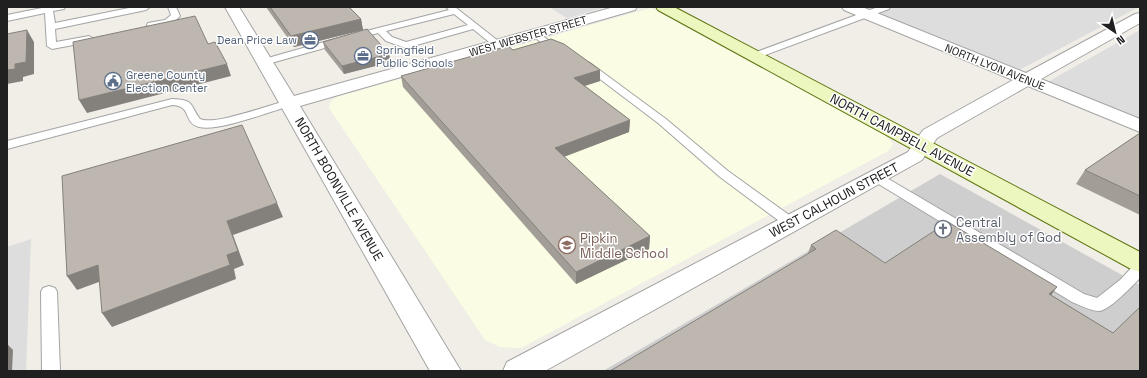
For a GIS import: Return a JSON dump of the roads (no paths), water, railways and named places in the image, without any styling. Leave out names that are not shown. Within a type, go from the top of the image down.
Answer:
[{"type":"main road","name":"NORTH CAMPBELL AVENUE","points":[[663,7],[1140,262]]},
{"type":"street","name":"NORTH BOONVILLE AVENUE","points":[[232,7],[446,371]]},
{"type":"street","name":"WEST WEBSTER STREET","points":[[288,103],[630,7]]},
{"type":"street","name":"NORTH LYON AVENUE","points":[[849,7],[1140,126]]},
{"type":"street","name":"WEST CALHOUN STREET","points":[[518,371],[914,156],[930,134],[1140,18]]},
{"type":"lane","points":[[7,18],[61,7]]},
{"type":"lane","points":[[50,27],[146,7]]},
{"type":"lane","points":[[145,27],[168,22],[176,16],[172,7]]},
{"type":"lane","points":[[754,56],[886,7]]},
{"type":"lane","points":[[49,9],[52,46],[98,37]]},
{"type":"lane","points":[[264,62],[453,9],[497,44]]},
{"type":"lane","points":[[380,30],[389,39],[406,44],[475,26]]},
{"type":"lane","points":[[536,34],[548,44],[568,51]]},
{"type":"lane","points":[[580,60],[662,121],[724,174],[791,223]]},
{"type":"lane","points":[[7,145],[172,102],[182,102],[187,104],[196,122],[202,125],[223,122],[288,103]]},
{"type":"lane","points":[[876,177],[1078,298],[1099,305],[1125,284],[1140,268]]},
{"type":"lane","points":[[49,292],[50,371]]},
{"type":"place","name":"Dean Price Law","points":[[310,40]]},
{"type":"place","name":"Springfield Public Schools","points":[[363,56]]},
{"type":"place","name":"Greene County Election Center","points":[[113,81]]},
{"type":"place","name":"Central Assembly of God","points":[[943,229]]},
{"type":"place","name":"Pipkin Middle School","points":[[567,245]]}]
